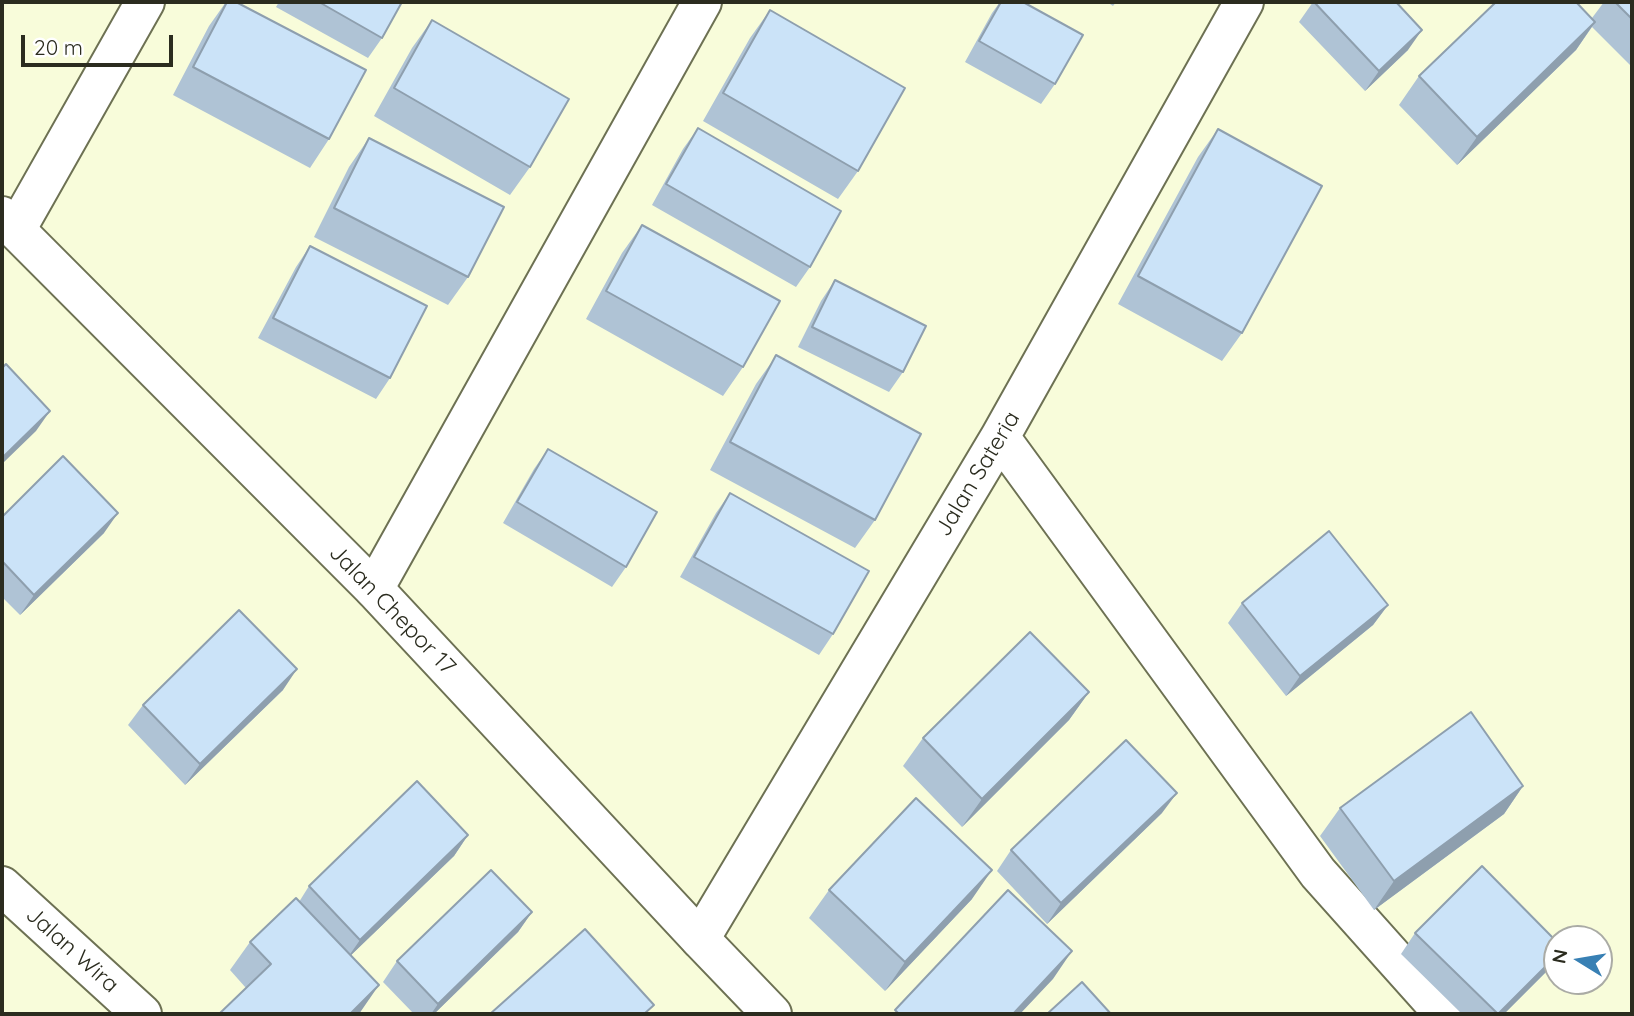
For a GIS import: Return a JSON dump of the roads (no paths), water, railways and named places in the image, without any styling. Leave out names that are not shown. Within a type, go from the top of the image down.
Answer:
[{"type":"street","points":[[9,223],[145,2]]},
{"type":"street","points":[[374,589],[702,2]]},
{"type":"street","name":"Jalan Sateria","points":[[700,939],[1000,437],[1244,2]]},
{"type":"street","name":"Jalan Chepor 17","points":[[9,223],[374,589],[772,1014]]},
{"type":"street","points":[[1000,437],[1318,873],[1444,1014]]},
{"type":"street","name":"Jalan Wira","points":[[2,886],[142,1014]]}]
